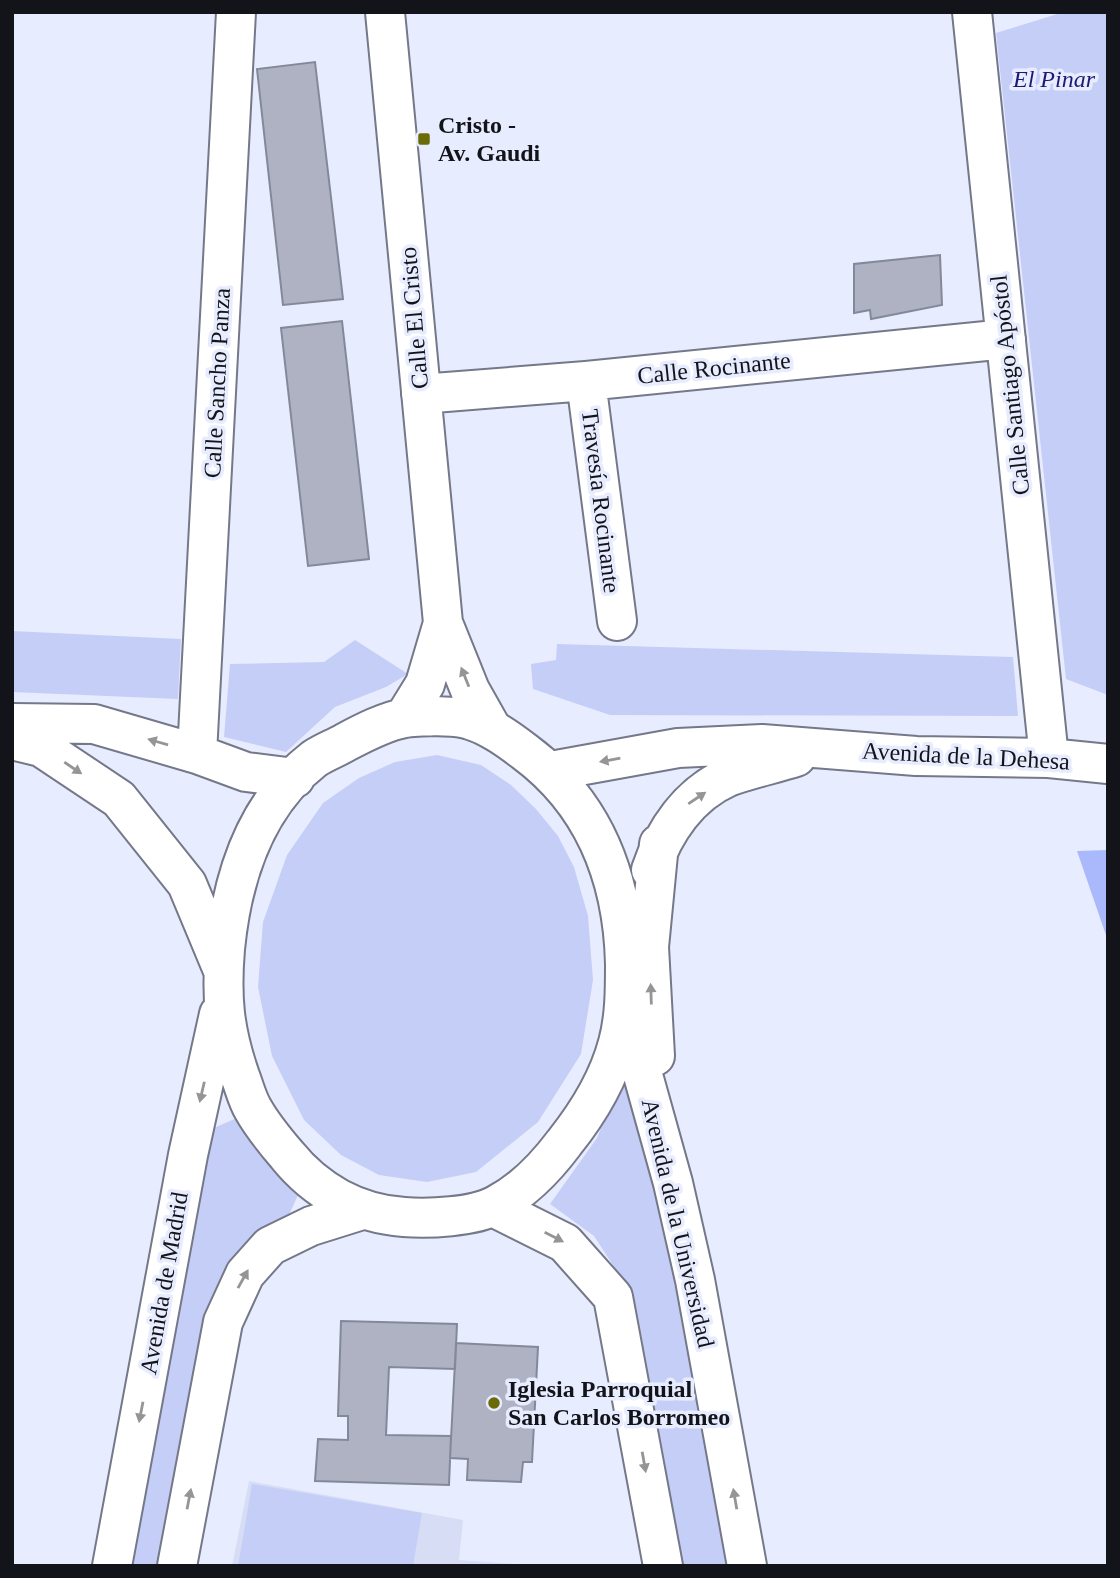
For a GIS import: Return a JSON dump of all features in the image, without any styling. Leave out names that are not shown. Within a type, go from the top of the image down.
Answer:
[{"type":"street","name":"Calle Sancho Panza","points":[[197,754],[236,12]]},
{"type":"street","name":"Calle El Cristo","points":[[385,12],[443,623],[470,690],[492,729]]},
{"type":"street","name":"Calle Santiago Apóstol","points":[[972,12],[1049,758]]},
{"type":"street","name":"Calle Rocinante","points":[[421,394],[586,381],[1006,339]]},
{"type":"street","name":"Travesía Rocinante","points":[[586,381],[617,621]]},
{"type":"street","name":"Calle El Cristo","points":[[404,718],[425,684],[443,623]]},
{"type":"street","points":[[12,740],[41,747],[119,799],[187,884],[223,986],[231,1050],[251,1107],[296,1167],[321,1188],[362,1210],[403,1217],[435,1217],[493,1207],[549,1164],[583,1118],[609,1073],[619,1040],[624,1006],[624,944],[613,874],[595,833],[575,800],[551,771],[492,729],[466,718],[404,718],[359,735],[316,758],[295,778],[268,811],[251,841],[235,883],[223,986]]},
{"type":"street","points":[[12,723],[94,724],[197,754],[246,772],[295,778]]},
{"type":"street","name":"Avenida de la Dehesa","points":[[551,771],[678,748],[762,744],[916,755],[1049,758],[1108,764]]},
{"type":"street","name":"Avenida de la Dehesa","points":[[624,944],[659,845],[686,805],[726,778],[824,749]]},
{"type":"street","points":[[659,845],[649,947],[653,1041],[673,1183]]},
{"type":"street","name":"Avenida de Madrid","points":[[112,1566],[188,1155],[223,986]]},
{"type":"street","name":"Avenida de la Universidad","points":[[624,1006],[673,1183],[695,1280],[747,1566]]},
{"type":"street","points":[[493,1207],[565,1242],[613,1297],[663,1566]]},
{"type":"street","points":[[177,1566],[223,1322],[245,1274],[270,1246],[311,1226],[362,1210]]},
{"type":"shaded area","points":[[1108,850],[1108,941],[1077,851]]},
{"type":"shaded area","points":[[249,1481],[463,1520],[459,1560],[542,1566],[232,1566]]},
{"type":"green space","name":"El Pinar","points":[[1064,12],[1108,12],[1108,695],[1066,679],[996,33]]},
{"type":"green space","points":[[12,631],[181,639],[178,699],[12,692]]},
{"type":"green space","points":[[355,640],[408,674],[386,687],[335,707],[286,752],[224,737],[230,664],[324,662]]},
{"type":"green space","points":[[557,644],[1013,657],[1018,716],[610,715],[533,689],[531,664],[556,660]]},
{"type":"green space","points":[[437,755],[481,765],[511,785],[536,809],[558,836],[574,867],[588,916],[593,980],[581,1054],[538,1122],[476,1172],[427,1182],[379,1175],[341,1155],[304,1120],[272,1056],[258,987],[263,922],[287,855],[323,803],[359,778],[395,762]]},
{"type":"green space","points":[[632,1052],[727,1566],[673,1566],[618,1273],[594,1236],[550,1204],[597,1138]]},
{"type":"green space","points":[[239,1117],[298,1195],[289,1215],[248,1243],[211,1302],[161,1566],[125,1566],[207,1131]]},
{"type":"green space","points":[[252,1484],[422,1513],[413,1566],[238,1566]]},
{"type":"building","points":[[315,62],[343,299],[283,305],[257,69]]},
{"type":"building","points":[[940,255],[942,305],[871,319],[870,310],[854,313],[854,264]]},
{"type":"building","points":[[342,321],[369,559],[308,566],[281,328]]},
{"type":"building","points":[[341,1321],[457,1324],[455,1369],[389,1367],[386,1435],[451,1436],[449,1485],[315,1481],[318,1439],[348,1440],[348,1416],[338,1416]]},
{"type":"building","name":"Iglesia Parroquial San Carlos Borromeo","points":[[456,1343],[538,1347],[532,1462],[523,1462],[521,1482],[467,1480],[468,1459],[450,1458]]},
{"type":"place","name":"Cristo - Av. Gaudi","points":[[424,139]]},
{"type":"place","name":"Iglesia Parroquial San Carlos Borromeo","points":[[494,1403]]}]
